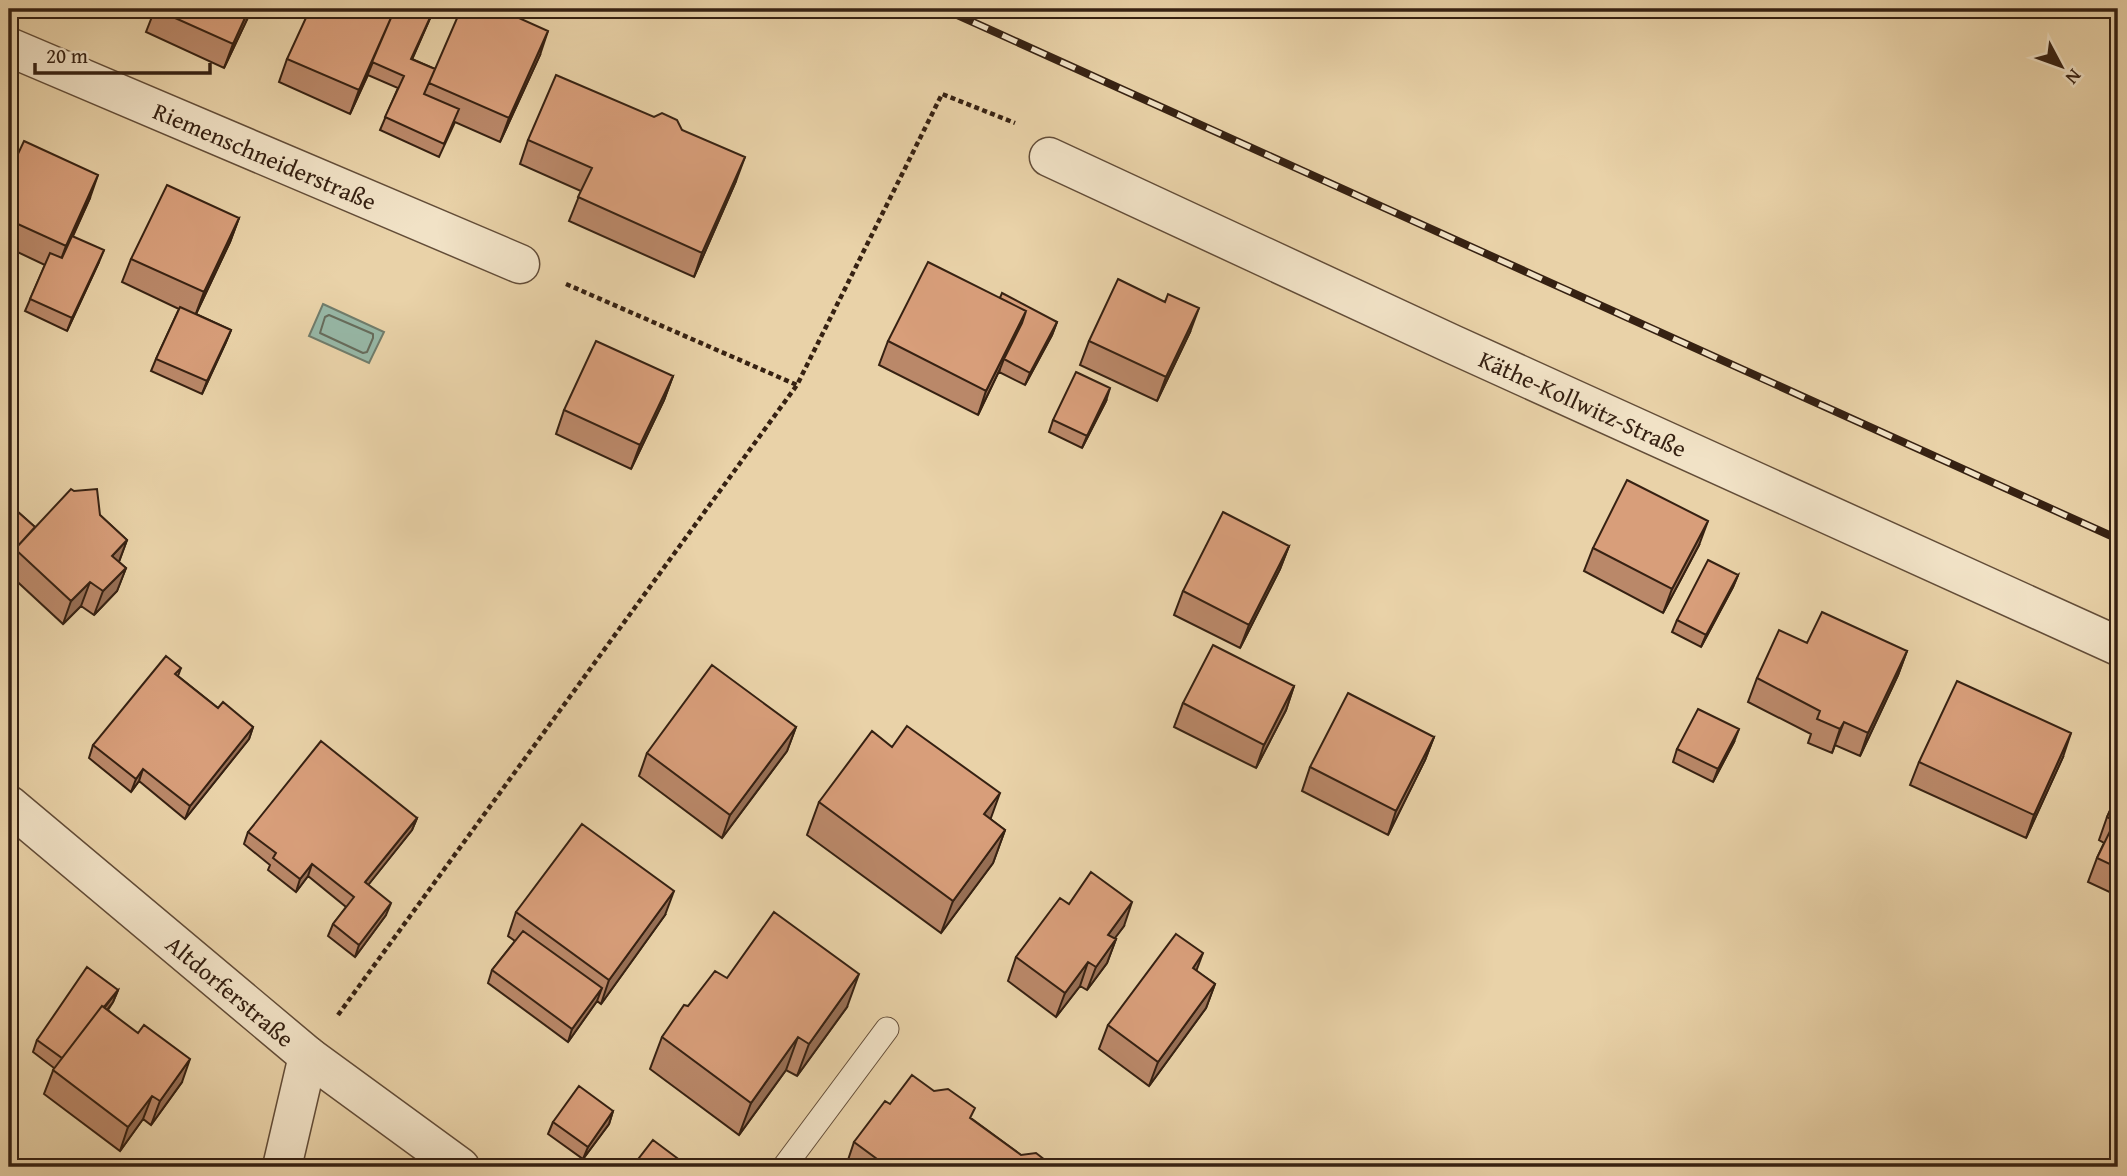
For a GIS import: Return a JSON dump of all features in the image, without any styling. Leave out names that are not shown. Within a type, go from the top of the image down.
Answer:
[{"type":"street","name":"Riemenschneiderstraße","points":[[9,47],[520,264]]},
{"type":"street","name":"Käthe-Kollwitz-Straße","points":[[1049,157],[2118,646]]},
{"type":"street","name":"Altdorferstraße","points":[[9,805],[308,1056],[460,1167]]},
{"type":"street","points":[[282,1167],[308,1056]]},
{"type":"lane","points":[[784,1167],[887,1029]]},
{"type":"path","points":[[308,1056],[797,385],[942,94],[1013,121],[1049,157]]},
{"type":"path","points":[[520,264],[797,385]]},
{"type":"water","points":[[323,304],[384,332],[369,363],[309,336]]},
{"type":"building","points":[[155,9],[249,9],[233,44]]},
{"type":"building","points":[[310,9],[394,11],[359,90],[287,59]]},
{"type":"building","points":[[394,9],[434,9],[411,59],[435,69],[424,94],[459,109],[444,144],[385,117],[404,76],[372,62]]},
{"type":"building","points":[[461,9],[499,9],[548,31],[509,118],[429,83]]},
{"type":"building","points":[[556,75],[654,117],[662,113],[677,120],[682,130],[745,157],[702,253],[578,197],[592,168],[528,140]]},
{"type":"building","points":[[24,141],[98,175],[66,246],[9,220],[9,173]]},
{"type":"building","points":[[167,185],[239,218],[204,292],[131,259]]},
{"type":"building","points":[[72,236],[104,250],[72,318],[30,299],[50,253],[62,258]]},
{"type":"building","points":[[928,262],[1026,311],[986,391],[888,341]]},
{"type":"building","points":[[1118,279],[1165,302],[1168,294],[1199,308],[1166,377],[1089,341]]},
{"type":"building","points":[[1002,293],[1057,322],[1030,373],[1004,359],[1026,311],[1000,298]]},
{"type":"building","points":[[180,307],[231,330],[207,381],[156,359]]},
{"type":"building","points":[[596,341],[673,376],[640,445],[564,410]]},
{"type":"building","points":[[1076,372],[1110,388],[1087,436],[1053,420]]},
{"type":"building","points":[[1627,480],[1708,521],[1672,589],[1593,548]]},
{"type":"building","points":[[71,489],[97,489],[100,515],[127,540],[112,556],[126,568],[103,591],[90,582],[71,601],[15,549]]},
{"type":"building","points":[[9,504],[35,527],[15,549],[9,565]]},
{"type":"building","points":[[1223,512],[1289,546],[1249,625],[1183,591]]},
{"type":"building","points":[[1708,560],[1738,575],[1706,635],[1677,620]]},
{"type":"building","points":[[1822,612],[1907,651],[1868,733],[1844,722],[1840,729],[1817,719],[1820,711],[1757,678],[1779,630],[1807,643]]},
{"type":"building","points":[[1213,645],[1294,686],[1264,745],[1183,703]]},
{"type":"building","points":[[166,656],[181,668],[175,674],[218,708],[223,702],[253,727],[190,806],[143,769],[136,779],[93,745]]},
{"type":"building","points":[[712,665],[796,727],[730,815],[647,753]]},
{"type":"building","points":[[1957,681],[2071,733],[2034,815],[1919,762]]},
{"type":"building","points":[[1348,693],[1434,737],[1396,811],[1310,767]]},
{"type":"building","points":[[1698,709],[1739,729],[1718,769],[1677,749]]},
{"type":"building","points":[[907,726],[1000,793],[984,814],[1005,830],[953,901],[819,802],[872,731],[892,747]]},
{"type":"building","points":[[321,741],[417,818],[365,882],[391,903],[359,945],[333,924],[354,897],[312,864],[300,879],[273,858],[276,853],[248,832]]},
{"type":"building","points":[[2118,793],[2118,868],[2097,858],[2115,821],[2107,817]]},
{"type":"building","points":[[582,824],[674,891],[609,980],[516,912]]},
{"type":"building","points":[[1091,872],[1132,902],[1108,935],[1116,939],[1096,967],[1088,962],[1065,993],[1016,957],[1060,898],[1069,904]]},
{"type":"building","points":[[774,912],[859,974],[809,1044],[798,1037],[751,1103],[662,1037],[684,1005],[688,1006],[715,971],[727,978]]},
{"type":"building","points":[[523,931],[602,988],[572,1029],[492,970]]},
{"type":"building","points":[[1176,934],[1203,953],[1193,968],[1215,984],[1158,1062],[1108,1025]]},
{"type":"building","points":[[87,967],[118,990],[104,1007],[102,1006],[62,1058],[37,1040]]},
{"type":"building","points":[[102,1006],[138,1033],[144,1025],[190,1059],[160,1101],[152,1096],[128,1127],[53,1070]]},
{"type":"building","points":[[912,1075],[934,1091],[948,1089],[975,1108],[970,1118],[1021,1155],[1036,1153],[1054,1167],[888,1167],[854,1142],[885,1101],[890,1104]]},
{"type":"building","points":[[579,1086],[613,1111],[588,1147],[553,1122]]},
{"type":"building","points":[[653,1140],[689,1167],[632,1167]]},
{"type":"railway","points":[[944,9],[2118,539]]}]
